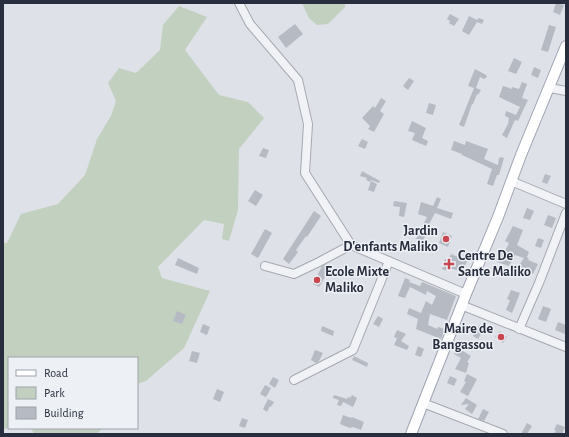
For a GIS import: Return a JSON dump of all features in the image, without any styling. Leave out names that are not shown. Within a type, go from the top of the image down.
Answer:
[{"type":"main road","points":[[411,434],[461,305],[498,217],[566,46]]},
{"type":"street","points":[[239,3],[250,24],[298,80],[308,124],[305,172],[351,245],[466,294]]},
{"type":"street","points":[[550,88],[566,91]]},
{"type":"street","points":[[512,182],[566,204]]},
{"type":"street","points":[[519,329],[539,283],[566,213]]},
{"type":"street","points":[[265,266],[294,274],[351,245]]},
{"type":"street","points":[[294,380],[353,350],[389,261]]},
{"type":"street","points":[[461,305],[566,347]]},
{"type":"street","points":[[424,403],[503,434]]},
{"type":"green space","points":[[302,3],[345,3],[345,7],[328,24],[317,25],[309,18]]},
{"type":"green space","points":[[179,6],[207,17],[185,50],[219,95],[248,102],[264,118],[239,149],[238,210],[229,241],[222,239],[224,224],[204,220],[158,267],[162,278],[210,291],[184,348],[146,381],[138,384],[138,357],[8,357],[8,428],[3,430],[3,243],[7,243],[21,214],[58,204],[85,175],[97,139],[111,116],[116,101],[108,83],[119,68],[136,73],[160,50],[163,25]]},
{"type":"green space","points":[[32,429],[102,429],[96,434],[34,434]]},
{"type":"building","points":[[556,3],[564,5],[560,15],[553,12]]},
{"type":"building","points":[[450,14],[459,19],[454,26],[449,23],[450,21],[447,19]]},
{"type":"building","points":[[469,16],[477,20],[479,18],[484,20],[482,24],[477,22],[469,35],[462,31]]},
{"type":"building","points":[[295,24],[303,34],[286,48],[278,37]]},
{"type":"building","points":[[549,25],[556,27],[548,52],[541,50]]},
{"type":"building","points":[[514,58],[522,62],[516,74],[508,71]]},
{"type":"building","points":[[534,67],[541,70],[538,78],[531,75]]},
{"type":"building","points":[[475,69],[487,77],[484,79],[480,77],[476,88],[481,90],[478,95],[477,94],[472,104],[464,127],[459,125],[474,88],[468,86]]},
{"type":"building","points":[[409,78],[414,81],[408,90],[403,86]]},
{"type":"building","points":[[522,82],[527,84],[522,98],[528,100],[518,121],[515,120],[507,138],[502,135],[508,124],[509,118],[505,116],[506,111],[516,115],[520,107],[499,97],[503,86],[512,89],[512,87],[519,89]]},
{"type":"building","points":[[381,98],[386,101],[380,111],[384,114],[374,132],[368,129],[370,126],[362,118],[373,106],[375,108]]},
{"type":"building","points":[[429,103],[436,105],[433,115],[426,113]]},
{"type":"building","points":[[412,121],[426,128],[422,138],[428,141],[426,146],[412,140],[415,133],[408,131]]},
{"type":"building","points":[[362,139],[368,142],[365,149],[358,146]]},
{"type":"building","points":[[454,141],[465,145],[466,141],[488,149],[484,159],[498,165],[499,158],[504,158],[499,175],[497,175],[493,186],[487,184],[492,169],[451,150]]},
{"type":"building","points":[[263,148],[269,150],[266,158],[259,156]]},
{"type":"building","points":[[362,171],[380,181],[379,183],[371,180],[370,182],[366,180],[367,178],[360,176]]},
{"type":"building","points":[[545,174],[551,176],[547,184],[542,182]]},
{"type":"building","points":[[371,181],[377,184],[374,192],[368,190]]},
{"type":"building","points":[[255,190],[263,195],[256,206],[248,201]]},
{"type":"building","points":[[437,197],[441,199],[437,208],[453,213],[451,219],[435,213],[425,232],[423,241],[416,239],[427,217],[418,214],[421,202],[433,206]]},
{"type":"building","points":[[394,201],[407,203],[404,217],[399,216],[400,207],[393,206]]},
{"type":"building","points":[[527,208],[534,211],[530,220],[523,218]]},
{"type":"building","points":[[314,211],[321,216],[296,250],[298,252],[289,264],[283,259]]},
{"type":"building","points":[[548,215],[556,218],[552,228],[544,225]]},
{"type":"building","points":[[513,226],[523,230],[517,245],[529,252],[527,257],[529,259],[528,260],[538,264],[533,274],[526,271],[525,274],[516,270],[524,258],[515,255],[509,266],[497,262],[501,252],[504,253],[509,243],[505,241]]},
{"type":"building","points":[[265,229],[272,233],[258,258],[251,254]]},
{"type":"building","name":"Jardin D'enfants Maliko","points":[[443,232],[452,236],[448,247],[439,243]]},
{"type":"building","points":[[538,238],[544,240],[541,248],[535,246]]},
{"type":"building","points":[[409,241],[416,245],[413,252],[405,248]]},
{"type":"building","points":[[451,254],[467,261],[464,269],[458,267],[457,270],[448,268],[447,271],[442,269],[445,259],[448,260]]},
{"type":"building","points":[[178,258],[199,268],[197,274],[175,265]]},
{"type":"building","points":[[326,264],[331,267],[319,287],[313,284],[322,266]]},
{"type":"building","points":[[405,278],[410,280],[409,282],[420,286],[422,282],[456,296],[447,320],[430,314],[428,325],[437,329],[438,327],[445,329],[441,339],[416,329],[418,319],[407,314],[409,308],[421,313],[426,301],[432,305],[436,296],[427,291],[426,295],[410,287],[405,298],[398,296]]},
{"type":"building","points":[[511,290],[520,293],[512,313],[506,310],[510,300],[507,299]]},
{"type":"building","points":[[543,306],[551,309],[546,322],[538,319]]},
{"type":"building","points":[[177,311],[186,315],[182,324],[173,321]]},
{"type":"building","points":[[378,316],[383,319],[379,327],[373,324]]},
{"type":"building","points":[[558,322],[566,325],[565,334],[555,330]]},
{"type":"building","points":[[203,324],[210,327],[207,335],[200,332]]},
{"type":"building","points":[[479,325],[484,328],[478,339],[473,336]]},
{"type":"building","points":[[322,326],[334,331],[333,336],[321,331]]},
{"type":"building","points":[[397,330],[406,334],[401,341],[409,346],[407,350],[394,345],[397,338],[394,337]]},
{"type":"building","name":"Maire de Bangassou","points":[[500,331],[507,337],[503,343],[495,337]]},
{"type":"building","points":[[418,346],[424,349],[421,357],[415,355]]},
{"type":"building","points":[[458,348],[471,356],[467,362],[469,363],[466,373],[455,369],[461,358],[454,354]]},
{"type":"building","points":[[315,350],[323,353],[319,361],[316,363],[311,360]]},
{"type":"building","points":[[192,351],[200,353],[197,363],[189,361]]},
{"type":"building","points":[[354,356],[368,363],[367,367],[352,360]]},
{"type":"building","points":[[467,374],[477,379],[468,396],[460,392],[466,382],[464,381]]},
{"type":"building","points":[[450,376],[457,379],[454,386],[447,383]]},
{"type":"building","points":[[273,377],[279,380],[275,388],[269,384]]},
{"type":"building","points":[[265,385],[271,388],[266,397],[260,394]]},
{"type":"building","points":[[217,389],[224,392],[220,402],[213,399]]},
{"type":"building","points":[[334,395],[347,399],[352,395],[357,398],[353,407],[343,402],[341,406],[337,405],[339,400],[333,398]]},
{"type":"building","points":[[466,398],[477,405],[472,414],[465,409],[469,404],[461,405]]},
{"type":"building","points":[[268,399],[274,402],[267,412],[263,409]]},
{"type":"building","points":[[483,409],[489,412],[484,421],[478,419]]},
{"type":"building","points":[[343,415],[364,422],[361,430],[340,424]]},
{"type":"building","points":[[242,418],[248,420],[245,428],[239,426]]},
{"type":"building","points":[[527,423],[532,426],[527,434],[521,434]]},
{"type":"building","points":[[557,424],[565,427],[562,434],[554,434]]},
{"type":"place","name":"Jardin D'enfants Maliko","points":[[446,239]]},
{"type":"place","name":"Centre De Sante Maliko","points":[[449,264]]},
{"type":"place","name":"Ecole Mixte Maliko","points":[[317,280]]},
{"type":"place","name":"Maire de Bangassou","points":[[501,337]]}]
